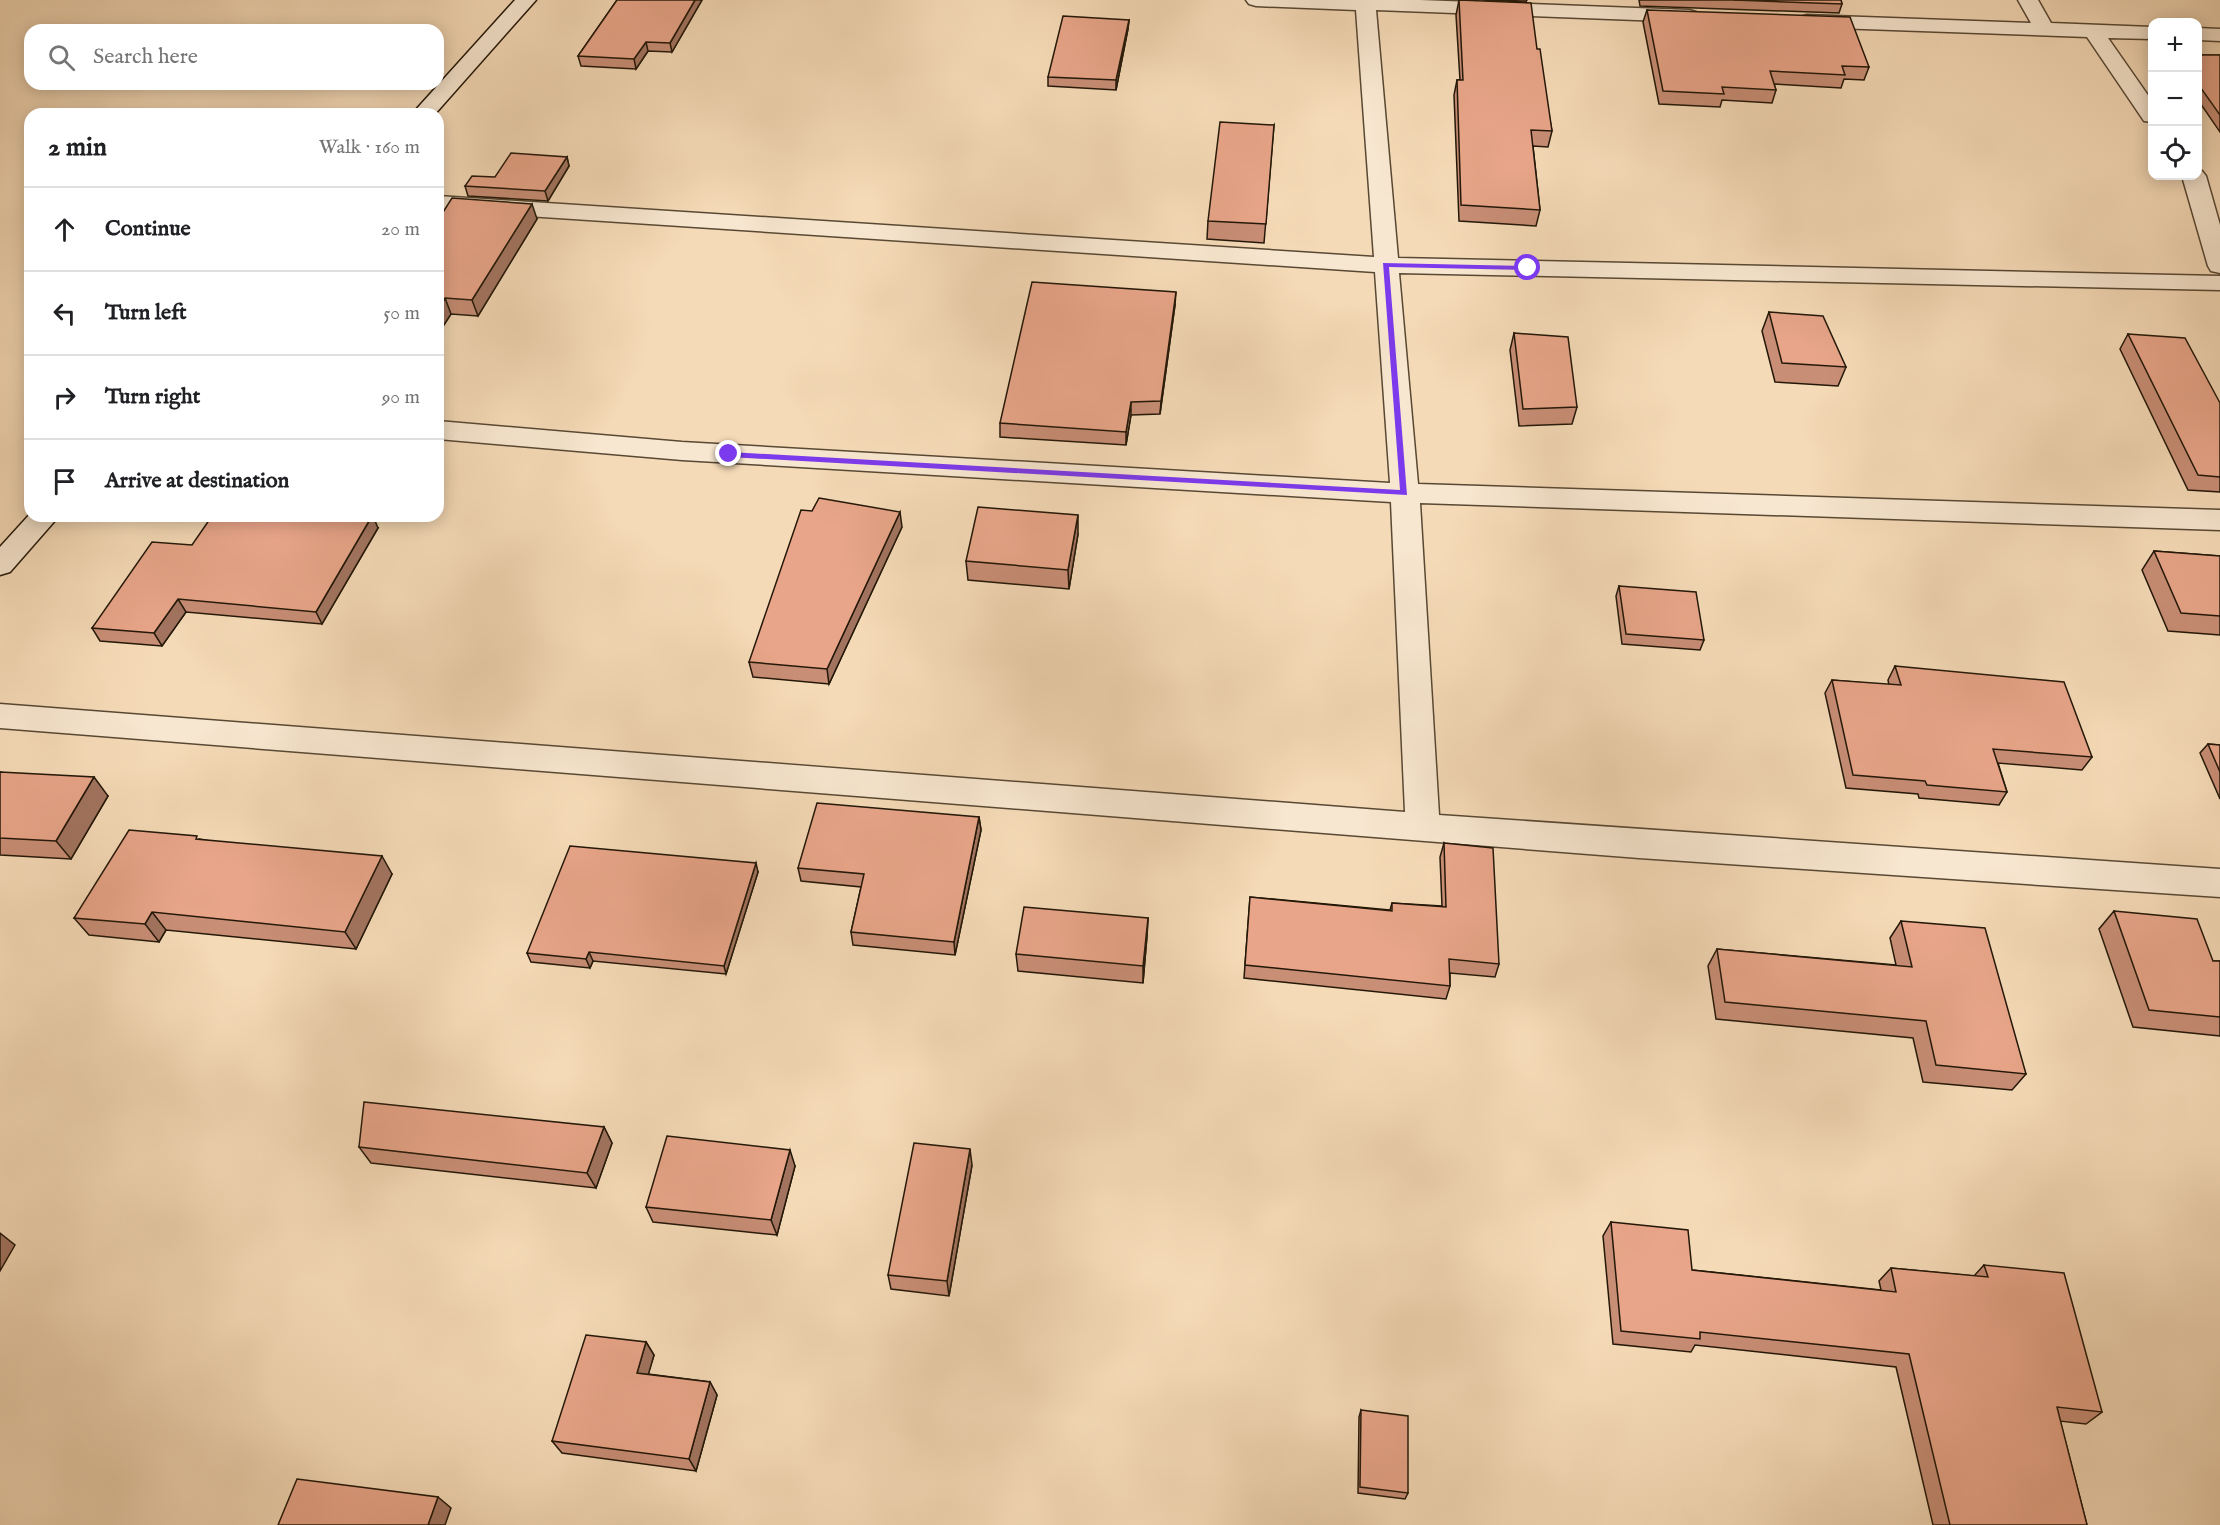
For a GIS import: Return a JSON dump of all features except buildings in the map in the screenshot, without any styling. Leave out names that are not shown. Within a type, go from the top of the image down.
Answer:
[{"type":"street","points":[[428,108],[526,0]]},
{"type":"street","points":[[1256,0],[1365,2],[1711,17]]},
{"type":"street","points":[[2028,0],[2045,30]]},
{"type":"street","points":[[1365,2],[1404,493],[1423,827]]},
{"type":"street","points":[[1782,20],[2148,33]]},
{"type":"street","points":[[2093,31],[2148,110]]},
{"type":"street","points":[[2202,34],[2220,34]]},
{"type":"street","points":[[2195,180],[2220,266]]},
{"type":"street","points":[[444,203],[1385,265],[2220,283]]},
{"type":"street","points":[[444,431],[682,452],[1404,493],[2220,520]]},
{"type":"street","points":[[0,565],[39,522]]},
{"type":"street","points":[[0,716],[1651,845],[2220,883]]},
{"type":"route","points":[[729,454],[1404,493],[1385,265],[1528,268]]}]
